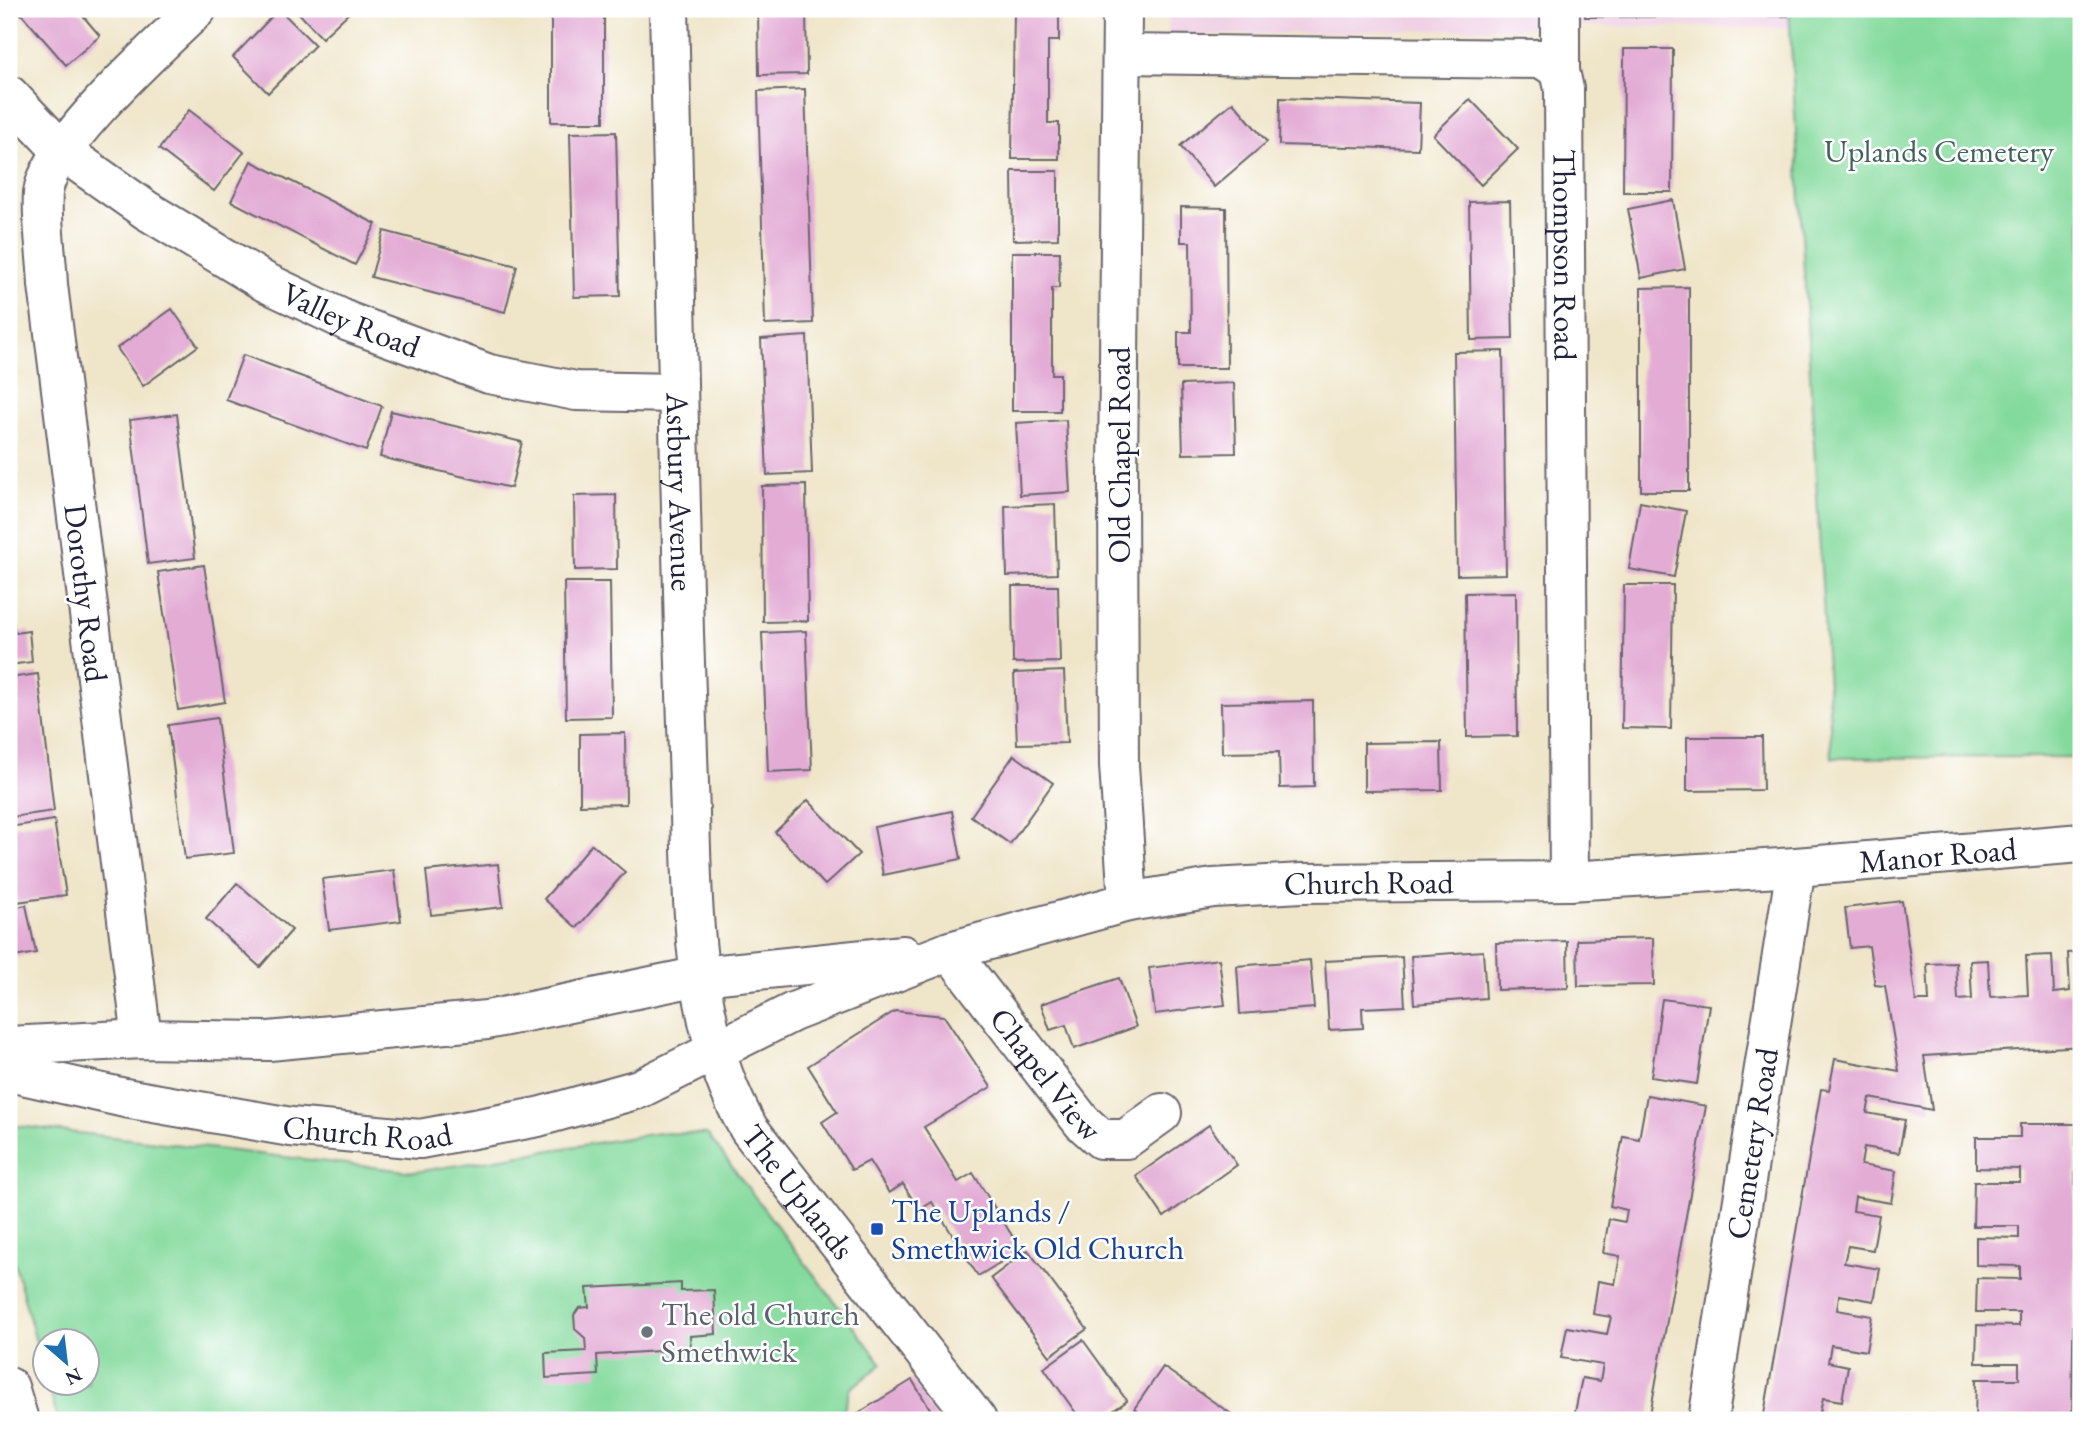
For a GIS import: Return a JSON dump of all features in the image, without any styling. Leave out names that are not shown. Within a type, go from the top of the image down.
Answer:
[{"type":"street","points":[[62,150],[113,92],[197,9]]},
{"type":"street","name":"Astbury Avenue","points":[[669,9],[691,859],[700,976]]},
{"type":"street","name":"Old Chapel Road","points":[[1122,9],[1119,751],[1128,902]]},
{"type":"street","name":"Thompson Road","points":[[1560,9],[1560,71],[1564,89],[1569,880]]},
{"type":"street","points":[[1122,54],[1543,59],[1560,71]]},
{"type":"street","name":"Valley Road","points":[[9,95],[62,150],[146,210],[265,282],[349,322],[489,374],[576,391],[677,393]]},
{"type":"street","name":"Dorothy Road","points":[[62,150],[43,191],[48,285],[142,1039]]},
{"type":"street","name":"Manor Road","points":[[1796,867],[2081,843]]},
{"type":"street","name":"Church Road","points":[[9,1072],[125,1098],[291,1127],[420,1139],[538,1117],[639,1089],[793,1012],[950,951],[1128,902],[1225,887],[1302,883],[1569,880],[1796,867]]},
{"type":"street","name":"Cemetery Road","points":[[1708,1420],[1796,867]]},
{"type":"street","name":"Church Road","points":[[9,1046],[142,1039],[268,1041],[487,1020],[700,976],[950,951]]},
{"type":"street","name":"Chapel View","points":[[950,951],[1082,1122],[1101,1139],[1126,1139],[1162,1113]]},
{"type":"street","points":[[700,976],[715,1051]]},
{"type":"street","name":"The Uplands","points":[[715,1051],[749,1129],[977,1420]]},
{"type":"street","points":[[9,1387],[19,1420]]},
{"type":"shaded area","points":[[1168,9],[1788,9],[1789,28],[1593,26],[1168,36]]},
{"type":"green space","name":"Uplands Cemetery","points":[[1789,9],[2081,9],[2081,757],[1832,758]]},
{"type":"green space","points":[[9,1125],[415,1172],[658,1133],[707,1134],[882,1364],[850,1389],[841,1420],[58,1420],[52,1398],[102,1398],[102,1328],[32,1328],[9,1243]]},
{"type":"building","points":[[17,9],[77,9],[100,36],[66,65]]},
{"type":"building","points":[[279,9],[315,45],[268,93],[233,57]]},
{"type":"building","points":[[295,9],[353,9],[322,38]]},
{"type":"building","points":[[551,9],[604,9],[604,122],[551,122]]},
{"type":"building","points":[[758,9],[806,9],[807,74],[759,75]]},
{"type":"building","points":[[1014,9],[1059,9],[1059,41],[1048,41],[1048,123],[1059,123],[1059,159],[1012,159]]},
{"type":"building","points":[[1585,9],[1788,9],[1788,16],[1585,17]]},
{"type":"building","points":[[1624,49],[1673,49],[1672,192],[1623,192]]},
{"type":"building","points":[[805,89],[813,323],[765,325],[758,91]]},
{"type":"building","points":[[1280,98],[1420,103],[1418,149],[1279,145]]},
{"type":"building","points":[[1470,99],[1518,149],[1481,185],[1433,135]]},
{"type":"building","points":[[1233,102],[1267,142],[1214,187],[1180,146]]},
{"type":"building","points":[[189,110],[244,152],[214,191],[159,149]]},
{"type":"building","points":[[616,132],[620,296],[574,297],[570,133]]},
{"type":"building","points":[[251,161],[376,224],[355,265],[231,201]]},
{"type":"building","points":[[1012,171],[1058,171],[1058,239],[1013,240]]},
{"type":"building","points":[[1673,200],[1685,269],[1641,278],[1628,209]]},
{"type":"building","points":[[1510,201],[1513,339],[1471,340],[1469,202]]},
{"type":"building","points":[[1181,207],[1226,208],[1227,368],[1178,368],[1178,332],[1191,332],[1190,242],[1181,242]]},
{"type":"building","points":[[384,231],[517,266],[505,312],[371,277]]},
{"type":"building","points":[[1012,252],[1060,252],[1059,288],[1052,288],[1052,374],[1060,374],[1060,411],[1012,411]]},
{"type":"building","points":[[1689,287],[1689,491],[1641,491],[1641,288]]},
{"type":"building","points":[[172,309],[198,346],[143,386],[117,348]]},
{"type":"building","points":[[807,336],[812,473],[767,475],[761,339]]},
{"type":"building","points":[[1503,351],[1506,574],[1457,575],[1454,352]]},
{"type":"building","points":[[243,355],[382,406],[366,451],[226,400]]},
{"type":"building","points":[[1234,383],[1236,453],[1183,454],[1181,385]]},
{"type":"building","points":[[391,411],[522,442],[511,488],[380,457]]},
{"type":"building","points":[[177,414],[195,558],[148,564],[130,420]]},
{"type":"building","points":[[1066,420],[1070,492],[1020,495],[1016,423]]},
{"type":"building","points":[[806,485],[808,621],[763,622],[762,486]]},
{"type":"building","points":[[616,495],[617,569],[575,570],[574,496]]},
{"type":"building","points":[[11,501],[16,542],[9,542]]},
{"type":"building","points":[[1640,502],[1686,511],[1674,577],[1629,569]]},
{"type":"building","points":[[1055,504],[1057,574],[1007,576],[1005,506]]},
{"type":"building","points":[[204,565],[225,702],[178,710],[158,572]]},
{"type":"building","points":[[564,582],[610,582],[612,717],[566,718]]},
{"type":"building","points":[[1624,585],[1673,585],[1671,729],[1622,728]]},
{"type":"building","points":[[1012,586],[1058,586],[1060,662],[1013,663]]},
{"type":"building","points":[[1516,592],[1517,736],[1467,737],[1465,593]]},
{"type":"building","points":[[10,595],[15,633],[29,631],[32,662],[9,665]]},
{"type":"building","points":[[806,631],[812,770],[768,772],[762,633]]},
{"type":"building","points":[[1064,671],[1067,743],[1017,744],[1014,673]]},
{"type":"building","points":[[38,674],[54,811],[11,817],[9,678]]},
{"type":"building","points":[[1313,701],[1314,787],[1280,788],[1279,752],[1222,753],[1221,703]]},
{"type":"building","points":[[217,718],[234,853],[185,859],[168,725]]},
{"type":"building","points":[[625,733],[626,804],[580,805],[580,734]]},
{"type":"building","points":[[1687,737],[1762,737],[1763,790],[1687,791]]},
{"type":"building","points":[[1441,742],[1442,790],[1364,791],[1364,743]]},
{"type":"building","points":[[1014,755],[1053,783],[1010,844],[971,816]]},
{"type":"building","points":[[808,800],[859,854],[825,885],[775,832]]},
{"type":"building","points":[[952,811],[961,859],[883,875],[874,827]]},
{"type":"building","points":[[54,820],[66,895],[17,902],[9,827]]},
{"type":"building","points":[[592,844],[625,872],[577,928],[544,899]]},
{"type":"building","points":[[498,864],[503,907],[431,915],[426,871]]},
{"type":"building","points":[[394,870],[401,921],[329,930],[322,879]]},
{"type":"building","points":[[237,883],[292,930],[260,967],[206,919]]},
{"type":"building","points":[[1902,901],[1916,1001],[1929,1001],[1927,964],[1956,963],[1958,1000],[1972,999],[1970,961],[1988,960],[1990,997],[2028,995],[2026,956],[2052,955],[2054,993],[2070,991],[2068,953],[2081,952],[2081,1046],[1924,1056],[1932,1110],[1870,1098],[1867,1113],[1905,1120],[1899,1153],[1864,1147],[1861,1165],[1896,1171],[1891,1203],[1855,1197],[1853,1211],[1879,1215],[1873,1250],[1848,1246],[1844,1263],[1880,1269],[1874,1301],[1839,1295],[1837,1310],[1872,1316],[1866,1351],[1831,1345],[1828,1362],[1848,1366],[1842,1401],[1823,1398],[1820,1412],[1858,1420],[1763,1420],[1821,1089],[1829,1090],[1835,1059],[1899,1071],[1885,986],[1875,985],[1869,946],[1850,948],[1845,908]]},
{"type":"building","points":[[26,905],[36,953],[9,958],[9,909]]},
{"type":"building","points":[[1653,938],[1654,985],[1578,986],[1577,940]]},
{"type":"building","points":[[1567,941],[1568,988],[1497,990],[1496,943]]},
{"type":"building","points":[[1483,951],[1486,998],[1414,1004],[1411,956]]},
{"type":"building","points":[[1402,957],[1405,1006],[1362,1008],[1363,1028],[1329,1030],[1325,961]]},
{"type":"building","points":[[1219,959],[1225,1005],[1155,1014],[1149,968]]},
{"type":"building","points":[[1310,960],[1314,1008],[1240,1014],[1237,966]]},
{"type":"building","points":[[1119,978],[1136,1027],[1074,1049],[1066,1025],[1050,1030],[1041,1004]]},
{"type":"building","points":[[1662,999],[1709,1005],[1697,1084],[1651,1077]]},
{"type":"building","points":[[895,1011],[944,1016],[991,1087],[924,1127],[958,1182],[973,1173],[1021,1250],[978,1276],[932,1202],[919,1210],[903,1184],[889,1193],[869,1161],[852,1170],[822,1122],[837,1112],[808,1066]]},
{"type":"building","points":[[1647,1095],[1706,1106],[1649,1420],[1591,1420],[1574,1417],[1582,1378],[1600,1381],[1603,1365],[1561,1358],[1567,1327],[1607,1334],[1611,1317],[1593,1314],[1598,1281],[1615,1284],[1620,1256],[1603,1253],[1609,1219],[1625,1222],[1627,1210],[1610,1206],[1623,1136],[1639,1139]]},
{"type":"building","points":[[2020,1124],[2076,1124],[2072,1420],[1975,1420],[1976,1379],[2019,1379],[2019,1363],[1976,1363],[1977,1325],[2019,1326],[2019,1312],[1976,1312],[1977,1278],[2020,1279],[2020,1266],[1976,1265],[1976,1237],[2019,1238],[2019,1226],[1973,1226],[1974,1182],[2020,1182],[2020,1169],[1976,1168],[1976,1137],[2020,1137]]},
{"type":"building","points":[[1209,1125],[1237,1165],[1164,1217],[1136,1176]]},
{"type":"building","points":[[1028,1250],[1087,1329],[1050,1356],[991,1278]]},
{"type":"building","name":"The old Church Smethwick","points":[[681,1283],[681,1291],[714,1290],[716,1334],[690,1336],[691,1349],[597,1355],[598,1375],[546,1378],[545,1353],[586,1351],[585,1338],[575,1329],[574,1315],[579,1308],[589,1307],[587,1288]]},
{"type":"building","points":[[1083,1340],[1127,1401],[1100,1420],[1081,1420],[1044,1368]]},
{"type":"building","points":[[1163,1367],[1240,1420],[1150,1420],[1134,1409]]},
{"type":"building","points":[[912,1380],[937,1420],[847,1420]]},
{"type":"place","name":"The Uplands / Smethwick Old Church","points":[[877,1229]]},
{"type":"place","name":"The old Church Smethwick","points":[[647,1332]]}]
